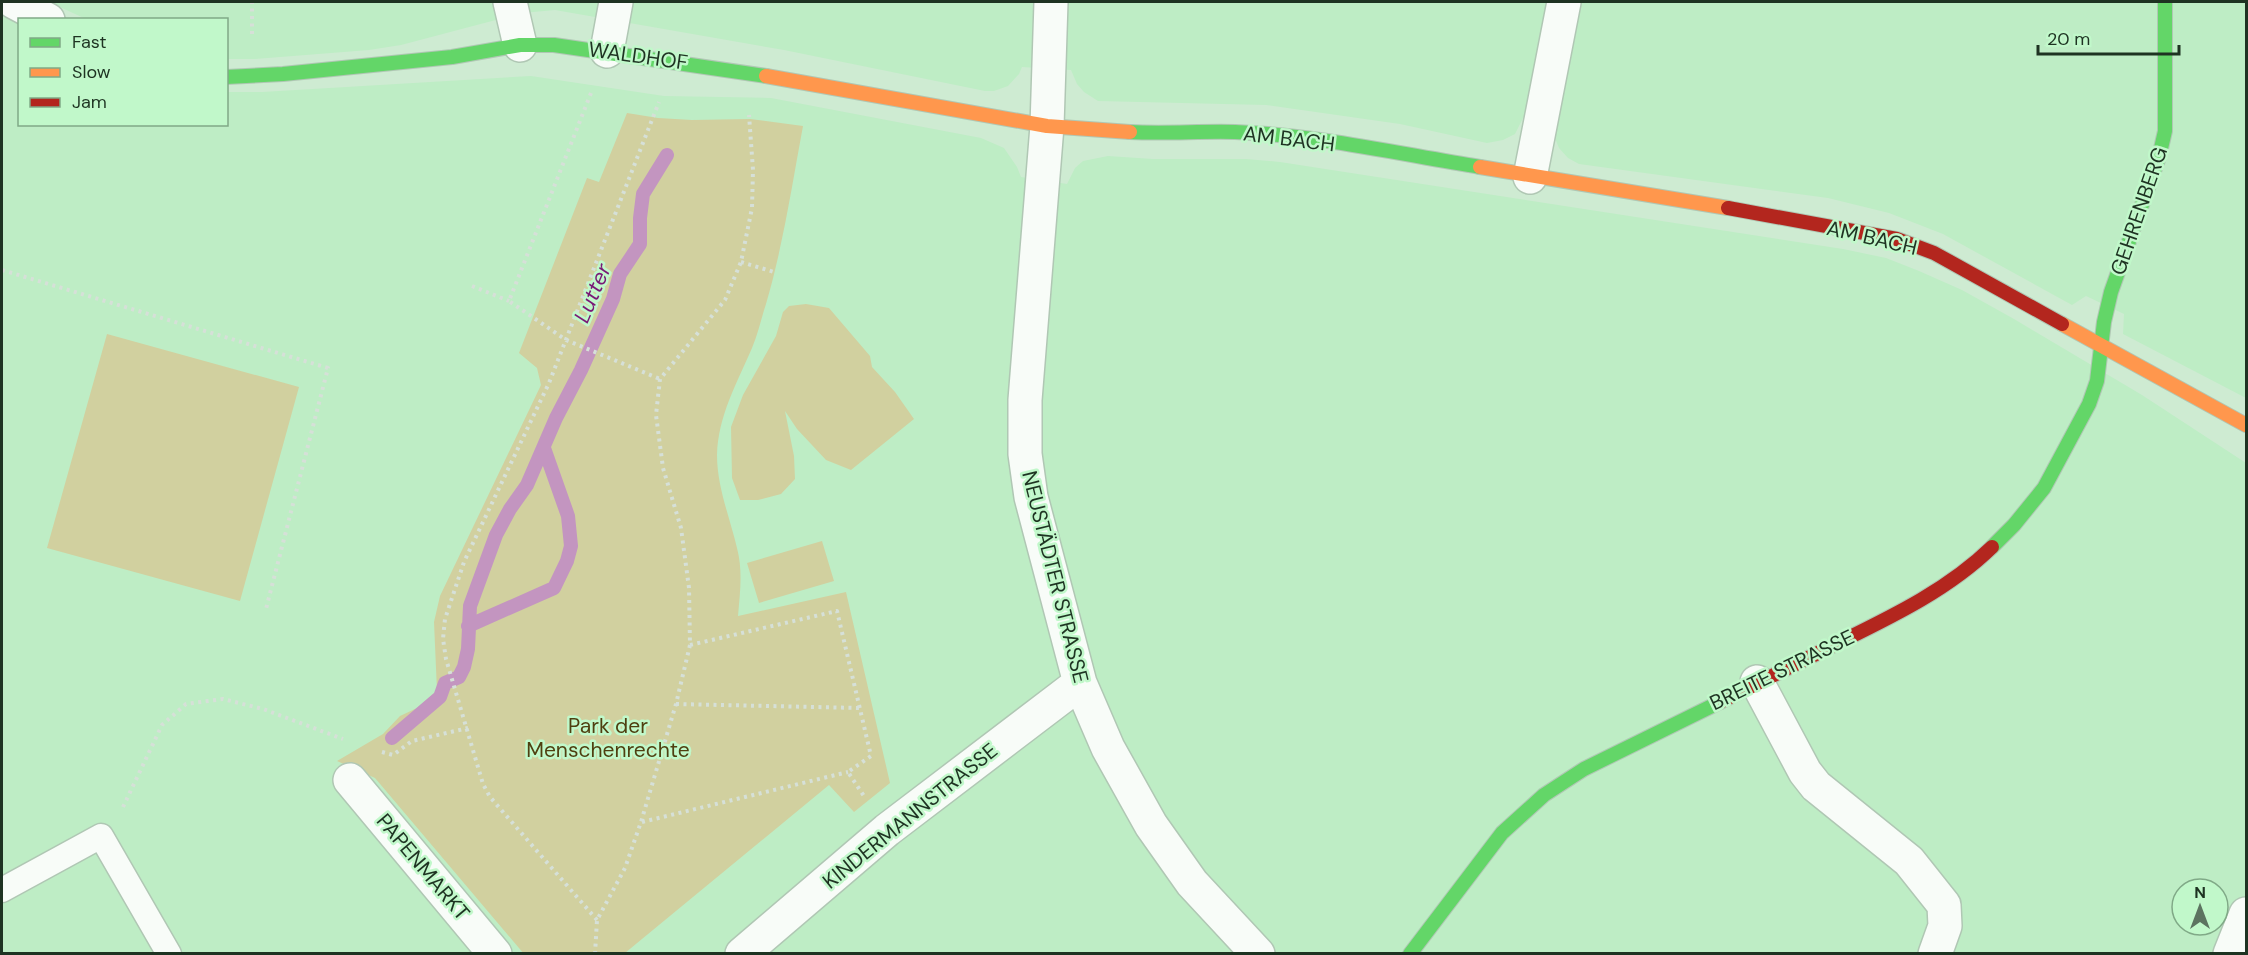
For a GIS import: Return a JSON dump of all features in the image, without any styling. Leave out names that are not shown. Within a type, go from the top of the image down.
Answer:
[{"type":"street","points":[[14,2],[44,18]]},
{"type":"street","points":[[510,2],[520,45]]},
{"type":"street","points":[[607,51],[616,2]]},
{"type":"street","name":"NEUSTÄDTER STRASSE","points":[[1052,2],[1047,126],[1025,400],[1025,454],[1031,497],[1080,683],[1108,748],[1151,825],[1192,884],[1258,954]]},
{"type":"street","points":[[1530,177],[1564,2]]},
{"type":"street","name":"GEHRENBERG","points":[[2102,347],[2104,322],[2111,292],[2159,157],[2165,130],[2165,2]]},
{"type":"street","name":"WALDHOF","points":[[228,77],[283,74],[452,57],[520,45],[554,45],[675,60],[1047,126]]},
{"type":"street","name":"AM BACH","points":[[1047,126],[1158,134],[1235,132],[1309,139],[1774,216],[1896,239],[1934,253],[2247,425]]},
{"type":"street","name":"BREITE STRASSE","points":[[1410,954],[1502,833],[1544,795],[1584,769],[1872,627],[1926,597],[1980,558],[2013,525],[2044,488],[2089,404],[2097,381],[2102,347]]},
{"type":"street","points":[[1757,682],[1804,772],[1816,786],[1909,861],[1944,904],[1945,926],[1935,954]]},
{"type":"street","name":"KINDERMANNSTRASSE","points":[[742,954],[887,830],[1080,683]]},
{"type":"street","name":"PAPENMARKT","points":[[350,780],[495,954]]},
{"type":"street","points":[[2230,954],[2247,914]]},
{"type":"lane","points":[[2,890],[101,836],[169,954]]},
{"type":"path","points":[[509,301],[607,51]]},
{"type":"path","points":[[597,920],[490,797],[483,784],[446,659],[443,639],[445,619],[464,562],[536,414],[675,60]]},
{"type":"path","points":[[595,954],[597,920],[625,868],[642,822],[676,704],[690,645],[689,588],[681,528],[663,468],[656,415],[660,379],[725,300],[741,262],[752,208],[753,170],[746,72]]},
{"type":"path","points":[[741,262],[774,272]]},
{"type":"path","points":[[2,270],[328,368],[266,609]]},
{"type":"path","points":[[472,286],[509,301],[566,340],[660,379]]},
{"type":"path","points":[[642,822],[848,772],[871,756],[837,611],[690,645]]},
{"type":"path","points":[[123,809],[162,725],[186,704],[223,699],[263,709],[346,740]]},
{"type":"path","points":[[676,704],[860,708]]},
{"type":"path","points":[[373,749],[393,755],[412,741],[468,728]]},
{"type":"path","points":[[848,772],[887,830]]},
{"type":"shaded area","points":[[49,2],[2246,2],[2246,398],[2123,334],[2124,314],[2086,296],[2072,305],[1943,234],[1889,213],[1828,198],[1579,164],[1568,158],[1559,148],[1552,131],[1525,114],[1515,134],[1503,140],[1487,143],[1400,124],[1266,105],[1098,101],[1084,92],[1077,84],[1071,70],[1022,67],[1008,86],[994,91],[985,91],[784,50],[555,10],[522,13],[401,45],[369,50],[255,59],[228,59],[228,18],[84,18]]},
{"type":"shaded area","points":[[2,15],[18,23],[18,126],[228,126],[228,92],[531,76],[664,96],[771,98],[981,138],[1004,148],[1021,177],[1067,184],[1075,168],[1083,161],[1108,156],[1153,159],[1246,159],[1280,162],[1843,249],[1886,258],[1962,290],[2142,395],[2246,463],[2246,953],[2,953]]},
{"type":"green space","name":"Park der Menschenrechte","points":[[627,113],[692,120],[750,119],[803,126],[772,282],[754,343],[729,400],[721,427],[717,455],[719,479],[739,557],[738,616],[846,592],[890,783],[854,812],[829,785],[625,953],[524,954],[375,778],[337,761],[383,734],[400,716],[417,708],[437,691],[434,622],[440,596],[541,385],[537,368],[519,353],[587,178],[599,182]]},
{"type":"green space","points":[[806,304],[829,308],[870,356],[872,367],[895,392],[914,419],[851,470],[826,460],[797,429],[785,411],[794,456],[795,479],[781,494],[758,500],[740,500],[732,478],[731,427],[743,395],[776,336],[783,312],[789,306]]},
{"type":"green space","points":[[107,334],[299,387],[240,601],[47,548]]},
{"type":"green space","points":[[822,541],[834,581],[759,603],[747,563]]},
{"type":"waterway","name":"Lutter","points":[[392,738],[440,697],[445,683],[459,677],[464,667],[468,649],[470,606],[496,535],[510,509],[527,485],[613,299],[620,274],[640,244],[643,194],[667,155]]},
{"type":"waterway","name":"Lutter","points":[[468,626],[554,588],[567,561],[571,546],[568,516],[544,448]]},
{"type":"traffic: fast","points":[[1992,547],[2014,525],[2044,488],[2089,404],[2097,381],[2104,322],[2111,292],[2159,157],[2165,131],[2165,2]]},
{"type":"traffic: fast","points":[[228,77],[283,74],[452,57],[520,45],[554,45],[766,76]]},
{"type":"traffic: fast","points":[[1130,132],[1266,134],[1327,141],[1480,167]]},
{"type":"traffic: fast","points":[[1410,954],[1502,833],[1544,795],[1584,769],[1720,702]]},
{"type":"traffic: slow","points":[[766,76],[1047,126],[1130,132]]},
{"type":"traffic: slow","points":[[1480,167],[1728,208]]},
{"type":"traffic: slow","points":[[2062,324],[2246,425]]},
{"type":"traffic: jam","points":[[1728,208],[1897,239],[1934,253],[2062,324]]},
{"type":"traffic: jam","points":[[1720,702],[1920,600],[1958,576],[1992,547]]}]
